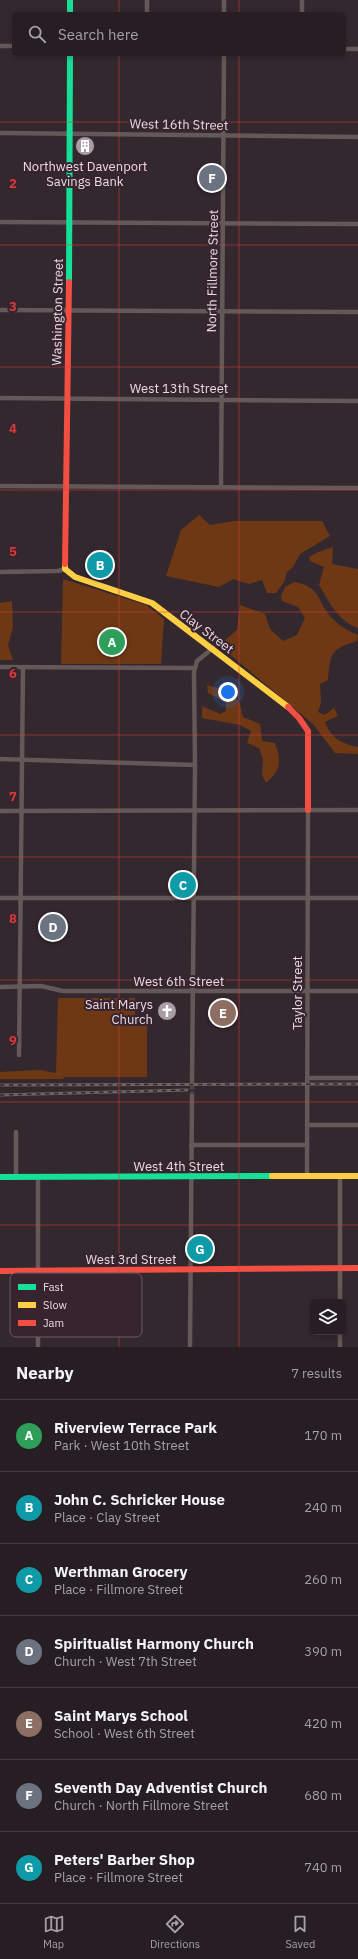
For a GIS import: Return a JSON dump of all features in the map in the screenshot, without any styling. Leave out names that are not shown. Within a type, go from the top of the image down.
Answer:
[{"type":"street","points":[[70,0],[70,12]]},
{"type":"street","points":[[147,0],[147,12]]},
{"type":"street","points":[[224,0],[224,12]]},
{"type":"street","points":[[302,0],[302,12]]},
{"type":"street","points":[[0,46],[12,46]]},
{"type":"street","points":[[346,49],[358,49]]},
{"type":"street","name":"Washington Street","points":[[65,569],[68,398],[67,311],[70,56]]},
{"type":"street","name":"North Fillmore Street","points":[[221,488],[224,56]]},
{"type":"street","name":"West 16th Street","points":[[0,133],[358,137]]},
{"type":"street","points":[[0,222],[358,224]]},
{"type":"street","points":[[0,310],[358,312]]},
{"type":"street","name":"West 13th Street","points":[[0,398],[358,401]]},
{"type":"street","points":[[0,486],[358,488]]},
{"type":"street","points":[[0,572],[58,571],[65,569]]},
{"type":"street","name":"Clay Street","points":[[65,569],[74,577],[152,604],[213,648],[280,700],[306,726],[308,731],[308,810]]},
{"type":"street","points":[[192,1081],[195,810],[194,668],[197,661],[213,648]]},
{"type":"street","points":[[0,667],[194,668]]},
{"type":"street","points":[[19,1055],[23,667]]},
{"type":"street","points":[[0,759],[22,761],[195,765]]},
{"type":"street","name":"Taylor Street","points":[[307,1176],[308,810]]},
{"type":"street","points":[[0,811],[358,810]]},
{"type":"street","points":[[0,898],[358,898]]},
{"type":"street","name":"West 6th Street","points":[[0,987],[41,986],[63,991],[358,991]]},
{"type":"street","points":[[307,1078],[358,1078]]},
{"type":"street","points":[[190,1347],[192,1096]]},
{"type":"street","points":[[307,1125],[358,1125]]},
{"type":"street","points":[[16,1132],[16,1178]]},
{"type":"street","points":[[191,1145],[307,1145]]},
{"type":"street","points":[[340,1176],[340,1299]]},
{"type":"street","name":"West 4th Street","points":[[0,1178],[358,1176]]},
{"type":"street","points":[[38,1177],[38,1270]]},
{"type":"street","name":"West 3rd Street","points":[[0,1271],[358,1268]]},
{"type":"street","points":[[340,1335],[340,1347]]},
{"type":"shaded area","points":[[199,515],[210,525],[234,521],[322,521],[330,536],[300,554],[293,567],[287,572],[284,582],[276,593],[267,593],[262,580],[249,584],[233,579],[219,587],[166,576],[181,530]]},
{"type":"shaded area","points":[[333,547],[332,564],[358,569],[358,628],[345,621],[335,611],[319,585],[324,567],[310,561],[309,557]]},
{"type":"shaded area","points":[[63,579],[146,605],[164,619],[161,664],[61,664]]},
{"type":"shaded area","points":[[294,582],[310,587],[318,596],[329,614],[339,625],[358,635],[357,641],[337,650],[331,658],[328,680],[320,684],[321,703],[318,712],[325,715],[334,708],[338,716],[325,722],[328,728],[331,733],[341,742],[358,747],[358,754],[335,753],[313,724],[215,642],[225,640],[237,630],[240,605],[265,614],[270,629],[283,641],[297,635],[305,618],[298,607],[282,601],[281,596],[285,587]]},
{"type":"shaded area","points":[[12,601],[13,627],[8,645],[13,660],[0,660],[0,603]]},
{"type":"shaded area","points":[[207,685],[224,690],[239,701],[243,717],[260,724],[262,741],[275,743],[279,764],[275,773],[266,783],[262,775],[263,760],[259,748],[247,743],[251,731],[240,725],[202,718],[202,706],[220,714],[226,711],[226,702],[208,693]]},
{"type":"shaded area","points":[[58,998],[135,998],[135,1026],[147,1026],[147,1077],[0,1079],[0,1072],[40,1070],[56,1073]]},
{"type":"tunnel","points":[[192,1081],[192,1096]]},
{"type":"railway","points":[[0,1085],[358,1084]]},
{"type":"railway","points":[[0,1095],[187,1090]]},
{"type":"traffic: fast","points":[[70,0],[70,12]]},
{"type":"traffic: fast","points":[[69,282],[70,56]]},
{"type":"traffic: fast","points":[[0,1177],[272,1176]]},
{"type":"traffic: slow","points":[[65,564],[65,569],[75,577],[152,603],[288,707]]},
{"type":"traffic: slow","points":[[272,1176],[358,1176]]},
{"type":"traffic: jam","points":[[65,564],[69,282]]},
{"type":"traffic: jam","points":[[288,707],[299,718],[308,731],[308,810]]},
{"type":"traffic: jam","points":[[0,1271],[358,1268]]},
{"type":"place","name":"Northwest Davenport Savings Bank","points":[[85,146]]},
{"type":"place","name":"Seventh Day Adventist Church","points":[[212,178]]},
{"type":"place","name":"John C. Schricker House","points":[[100,565]]},
{"type":"place","name":"Riverview Terrace Park","points":[[112,642]]},
{"type":"place","name":"Werthman Grocery","points":[[183,885]]},
{"type":"place","name":"Spiritualist Harmony Church","points":[[53,927]]},
{"type":"place","name":"Saint Marys Church","points":[[167,1011]]},
{"type":"place","name":"Saint Marys School","points":[[223,1013]]},
{"type":"place","name":"Peters' Barber Shop","points":[[200,1249]]}]
